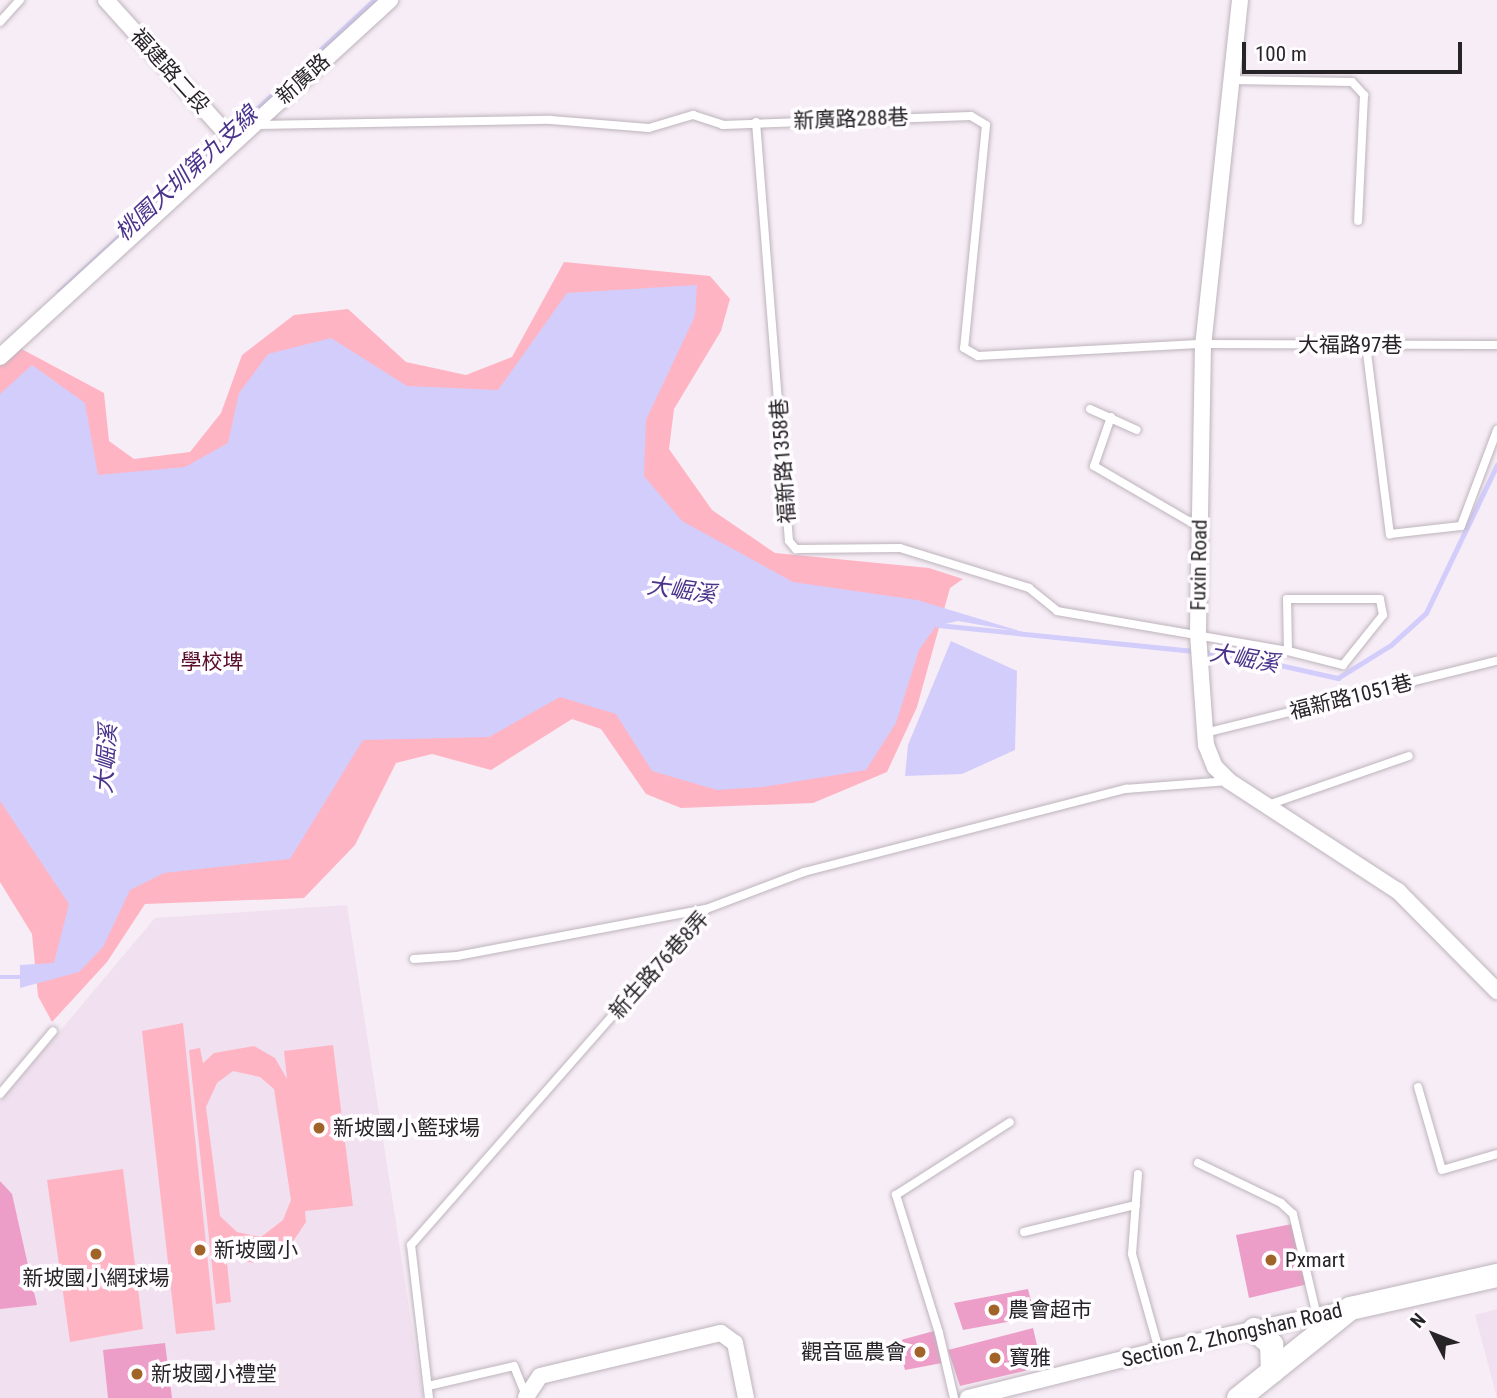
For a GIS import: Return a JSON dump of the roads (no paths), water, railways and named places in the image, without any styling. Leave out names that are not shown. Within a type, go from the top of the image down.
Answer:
[{"type":"main road","name":"Section 2, Zhongshan Road","points":[[1350,1308],[1497,1275]]},
{"type":"main road","points":[[1238,1398],[1350,1308]]},
{"type":"main road","points":[[1254,1329],[1271,1344],[1272,1371]]},
{"type":"street","name":"福建路二段","points":[[106,0],[234,142]]},
{"type":"street","name":"新廣路","points":[[0,357],[390,0]]},
{"type":"street","name":"Fuxin Road","points":[[1240,0],[1203,344],[1198,634],[1205,733],[1215,767],[1228,781],[1398,891],[1497,991]]},
{"type":"street","name":"Section 2, Zhongshan Road","points":[[968,1398],[1159,1350],[1350,1308]]},
{"type":"street","points":[[525,1398],[540,1376],[721,1333],[735,1343],[746,1398]]},
{"type":"lane","points":[[0,22],[20,0]]},
{"type":"lane","points":[[1231,80],[1352,82],[1364,95],[1358,221]]},
{"type":"lane","name":"新廣路288巷","points":[[252,125],[551,120],[649,128],[693,115],[723,125],[971,116],[986,125],[964,348],[978,356],[1203,344]]},
{"type":"lane","name":"福新路1358巷","points":[[756,122],[789,541],[796,549],[900,548],[1028,588],[1057,611],[1198,634],[1288,651],[1343,665],[1383,615],[1380,599],[1287,599],[1288,651]]},
{"type":"lane","name":"大福路97巷","points":[[1203,344],[1497,345]]},
{"type":"lane","points":[[1366,345],[1390,534],[1461,526],[1497,430]]},
{"type":"lane","points":[[1090,409],[1137,430]]},
{"type":"lane","points":[[1111,417],[1094,466],[1199,527]]},
{"type":"lane","name":"福新路1051巷","points":[[1205,733],[1497,661]]},
{"type":"lane","points":[[1268,805],[1409,756]]},
{"type":"lane","name":"新生路76巷8弄","points":[[429,1398],[411,1245],[706,909],[804,872],[1126,789],[1228,781]]},
{"type":"lane","points":[[414,959],[457,956],[706,909]]},
{"type":"lane","points":[[0,1094],[53,1031]]},
{"type":"lane","points":[[1419,1087],[1442,1170],[1497,1154]]},
{"type":"lane","points":[[954,1398],[939,1333],[896,1195],[1010,1122]]},
{"type":"lane","points":[[1198,1163],[1281,1203],[1293,1214],[1317,1315]]},
{"type":"lane","points":[[1138,1174],[1132,1254],[1159,1350]]},
{"type":"lane","points":[[1024,1231],[1136,1205]]},
{"type":"lane","points":[[428,1386],[514,1366],[525,1398]]},
{"type":"water","name":"學校埤","points":[[697,285],[695,316],[646,420],[644,476],[682,521],[793,582],[917,600],[1026,633],[958,621],[936,626],[919,650],[896,723],[866,770],[763,787],[717,790],[652,771],[616,714],[560,697],[489,737],[363,740],[290,859],[164,873],[130,890],[103,947],[79,972],[20,988],[20,965],[54,963],[69,904],[0,801],[0,394],[32,365],[85,403],[98,475],[185,467],[228,443],[239,393],[268,354],[331,338],[407,386],[498,390],[567,293]]},
{"type":"water","points":[[951,641],[1017,671],[1015,750],[962,774],[905,776],[908,745]]},
{"type":"waterway","name":"桃園大圳第九支線","points":[[231,133],[374,0]]},
{"type":"waterway","name":"桃園大圳第九支線","points":[[59,292],[225,139]]},
{"type":"waterway","name":"大崛溪","points":[[938,625],[1235,655],[1338,678],[1391,645],[1426,613],[1497,465]]},
{"type":"waterway","points":[[0,977],[23,977]]},
{"type":"place","name":"新坡國小籃球場","points":[[319,1128]]},
{"type":"place","name":"新坡國小","points":[[200,1250]]},
{"type":"place","name":"新坡國小網球場","points":[[96,1254]]},
{"type":"place","name":"Pxmart","points":[[1271,1260]]},
{"type":"place","name":"農會超市","points":[[994,1310]]},
{"type":"place","name":"觀音區農會","points":[[920,1352]]},
{"type":"place","name":"寶雅","points":[[995,1358]]},
{"type":"place","name":"新坡國小禮堂","points":[[137,1374]]}]
